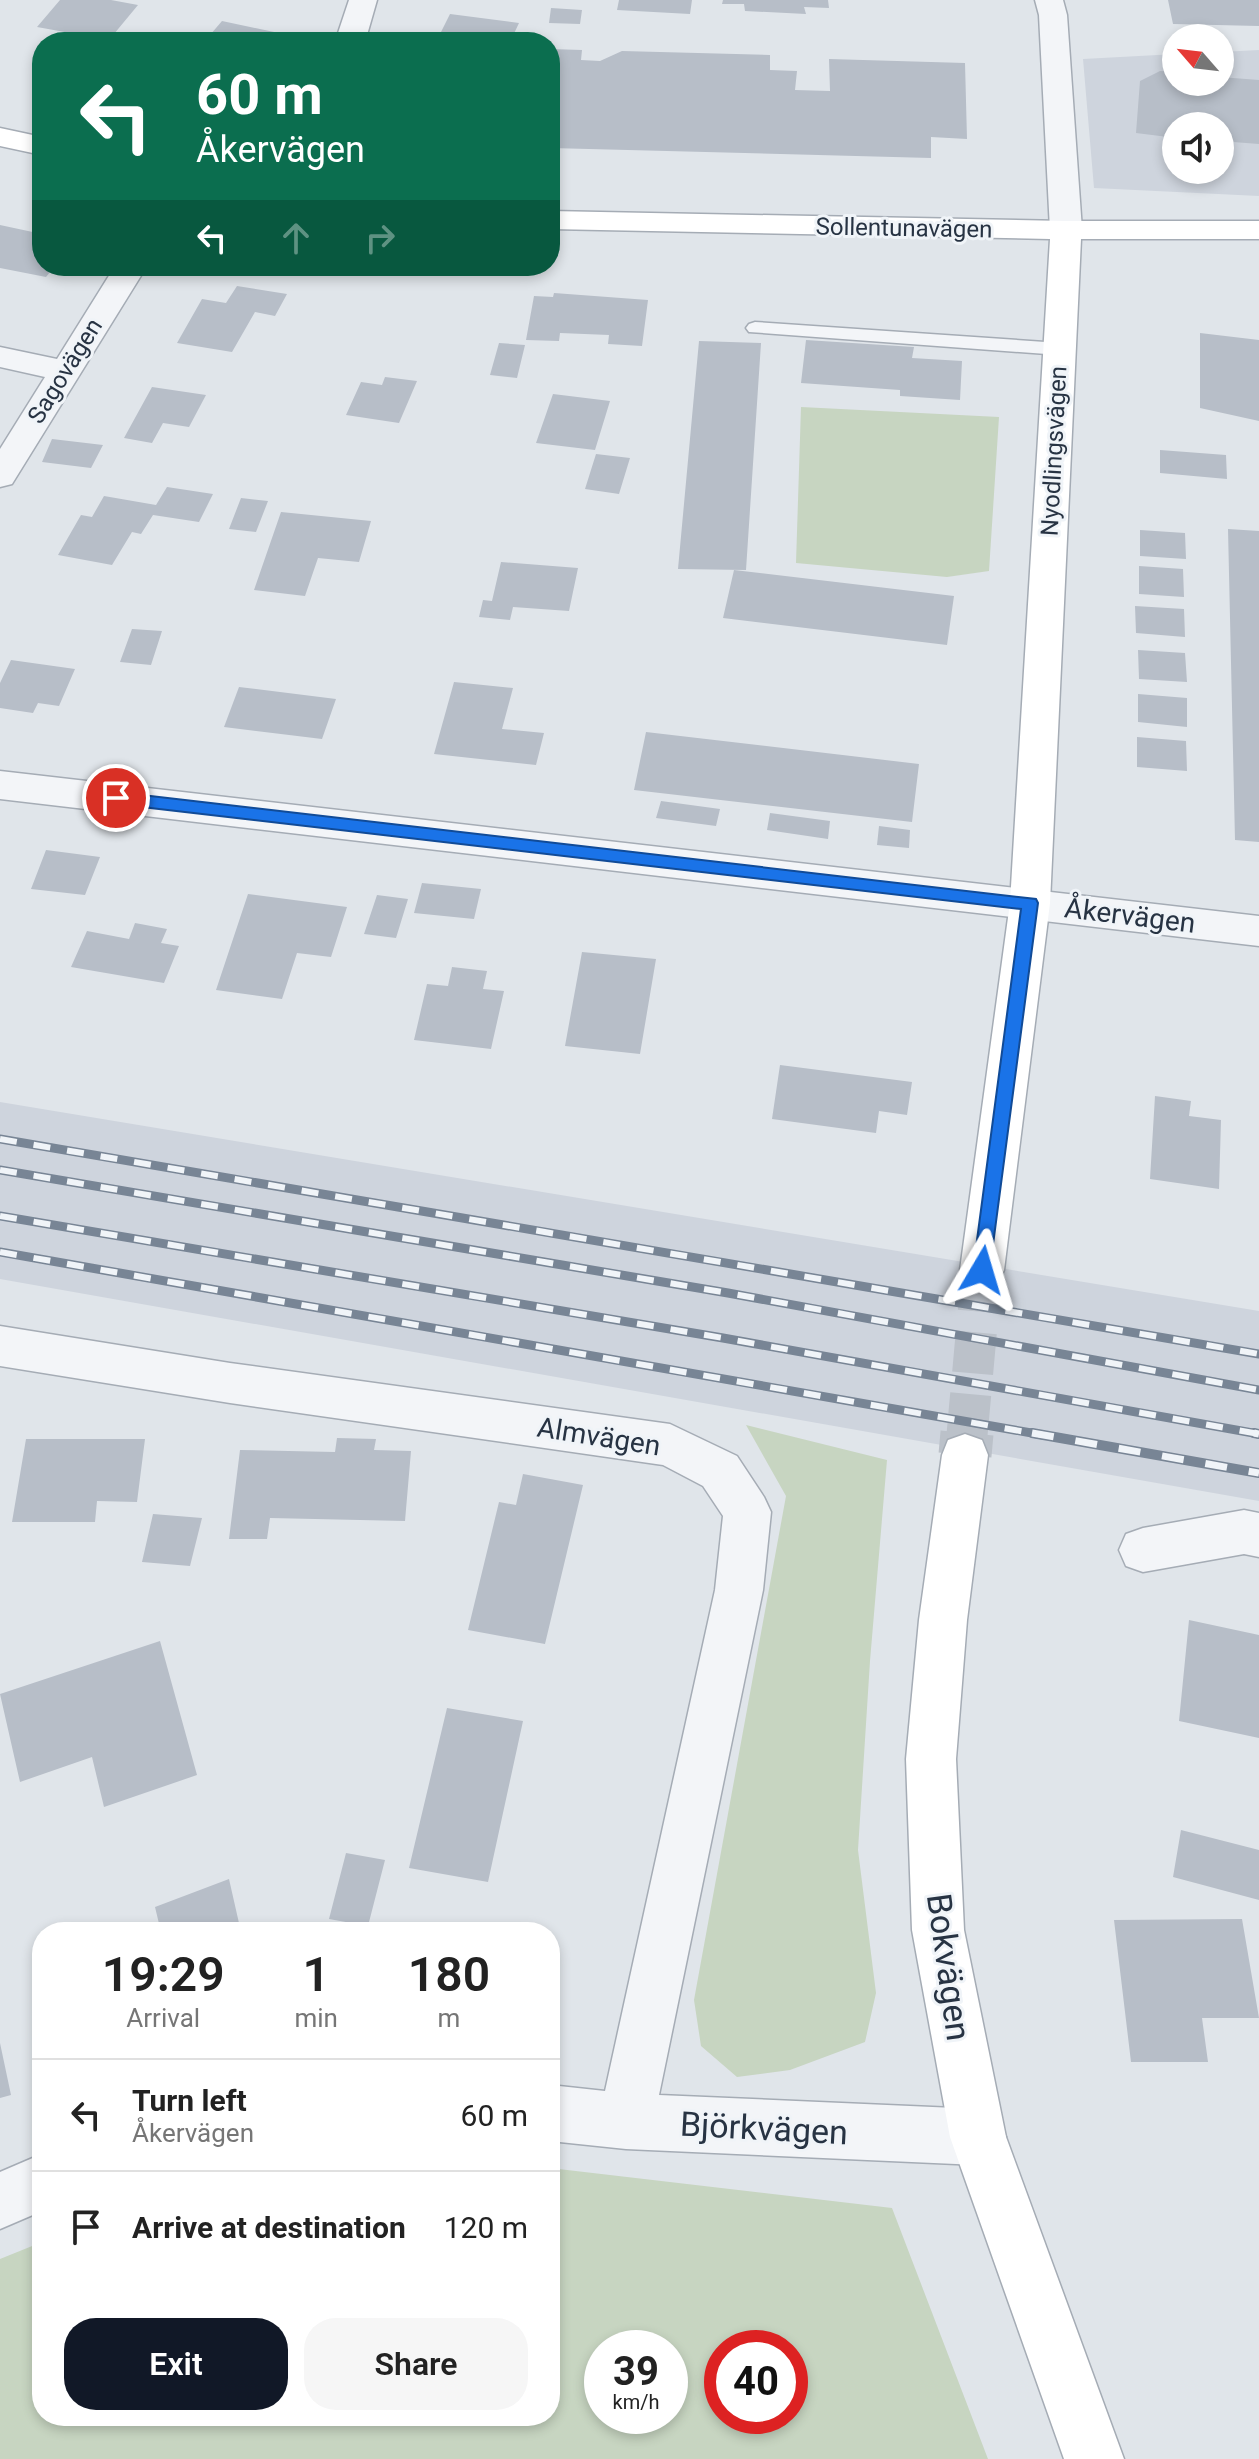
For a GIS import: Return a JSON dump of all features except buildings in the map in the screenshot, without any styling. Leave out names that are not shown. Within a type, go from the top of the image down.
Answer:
[{"type":"street","points":[[353,32],[363,0]]},
{"type":"street","name":"Nyodlingsvägen","points":[[1030,903],[1066,230],[1053,15],[1049,0]]},
{"type":"street","points":[[0,137],[32,144]]},
{"type":"street","name":"Sollentunavägen","points":[[560,220],[1066,230],[1259,230]]},
{"type":"street","name":"Sagovägen","points":[[0,476],[125,276]]},
{"type":"street","points":[[0,357],[65,371]]},
{"type":"street","name":"Åkervägen","points":[[0,785],[1259,931]]},
{"type":"street","points":[[982,1270],[1030,903]]},
{"type":"street","name":"Almvägen","points":[[0,1346],[245,1385],[670,1445],[720,1471],[747,1512],[739,1590],[626,2121]]},
{"type":"street","name":"Bokvägen","points":[[965,1455],[943,1620],[931,1759],[938,1930],[978,2137],[1094,2459]]},
{"type":"street","points":[[1143,1550],[1244,1532],[1259,1535]]},
{"type":"street","name":"Björkvägen","points":[[560,2114],[626,2121],[978,2137]]},
{"type":"street","points":[[0,2201],[32,2187]]},
{"type":"lane","points":[[755,328],[1060,349]]},
{"type":"shaded area","points":[[1259,50],[1259,196],[1094,188],[1083,59],[1162,55],[1162,96],[1234,96],[1234,51]]},
{"type":"shaded area","points":[[0,1102],[1259,1311],[1259,1501],[0,1279]]},
{"type":"green space","points":[[801,407],[999,417],[989,571],[947,577],[796,563]]},
{"type":"green space","points":[[746,1425],[887,1460],[858,1850],[876,1993],[865,2042],[790,2070],[737,2077],[701,2046],[694,2000],[786,1496]]},
{"type":"green space","points":[[560,2169],[892,2208],[988,2459],[0,2459],[0,2259],[32,2246],[32,2426],[560,2426]]},
{"type":"tunnel","points":[[967,1435],[982,1270]]},
{"type":"tunnel","points":[[965,1455],[967,1433]]},
{"type":"railway","points":[[0,1139],[1259,1354]]},
{"type":"railway","points":[[0,1170],[728,1293],[1259,1390]]},
{"type":"railway","points":[[0,1216],[723,1338],[1259,1434],[1254,1433]]},
{"type":"railway","points":[[0,1252],[1043,1435]]},
{"type":"railway","points":[[1032,1433],[1259,1473]]},
{"type":"route","points":[[116,798],[1030,903],[982,1270]]}]
